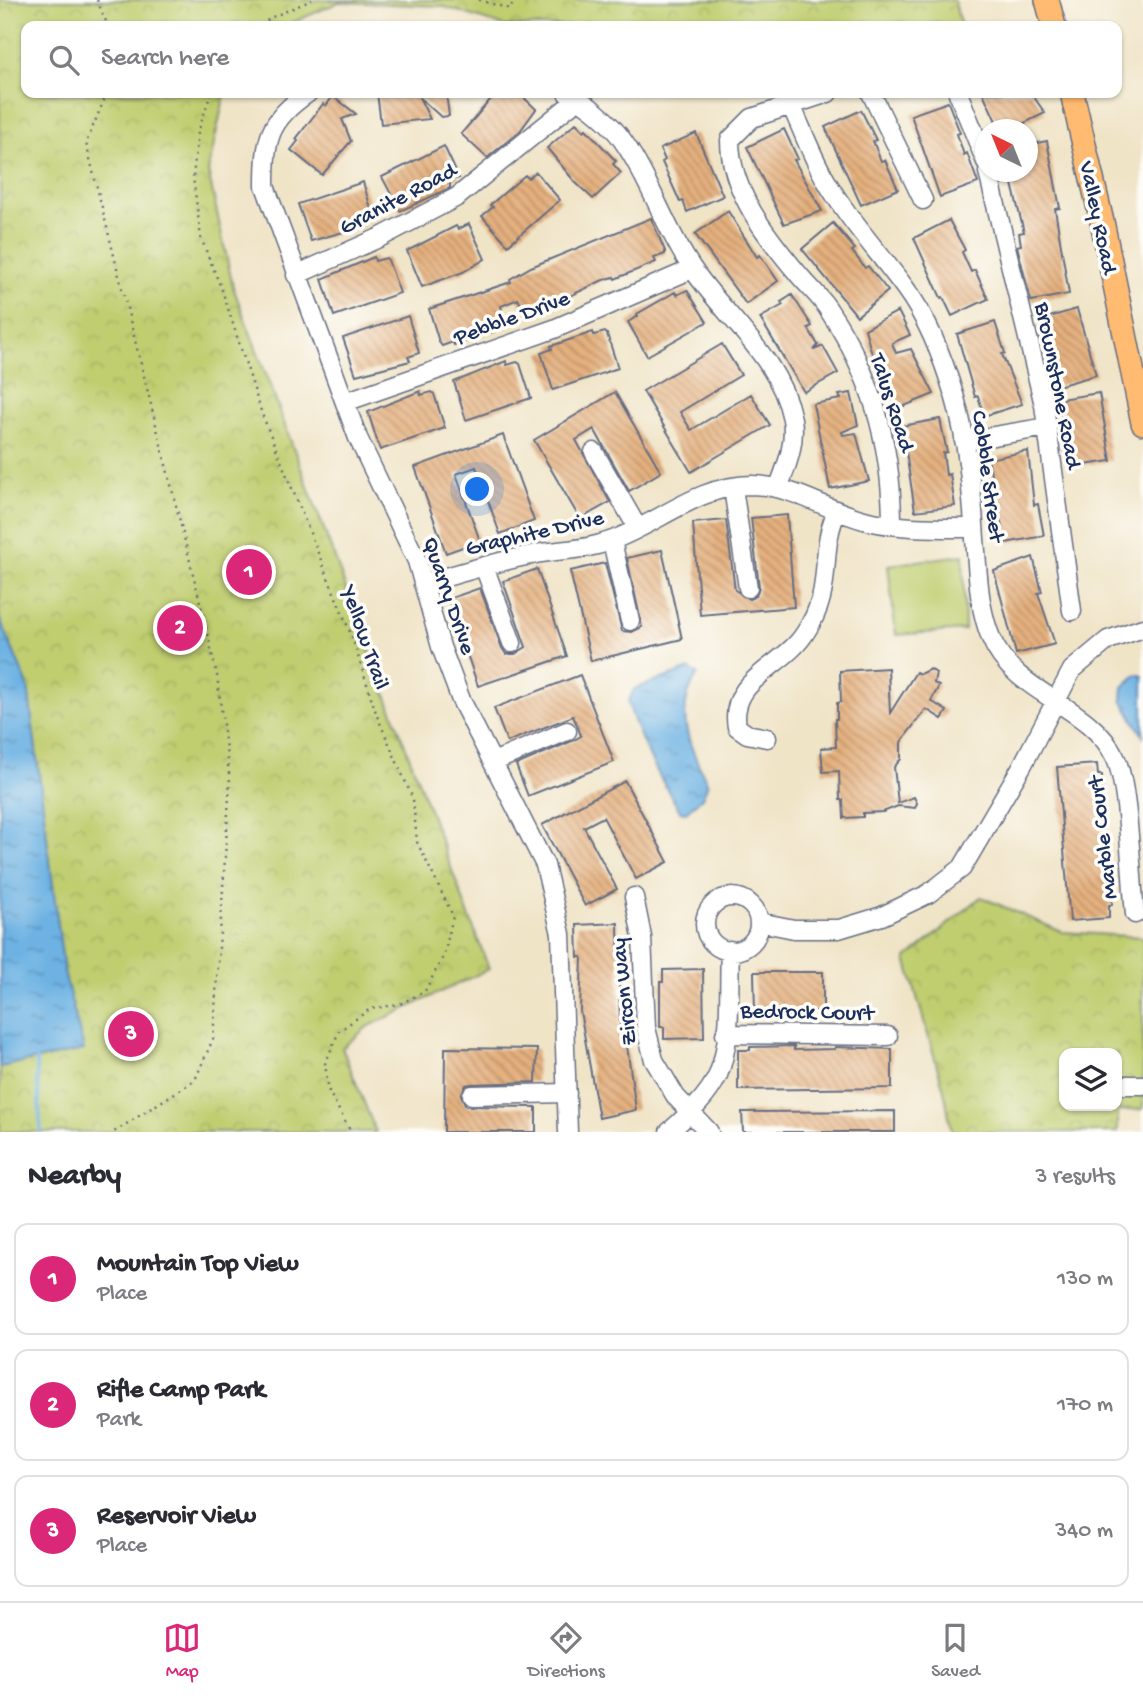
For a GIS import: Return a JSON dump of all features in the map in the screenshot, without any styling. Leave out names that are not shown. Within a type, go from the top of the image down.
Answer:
[{"type":"main road","points":[[1047,0],[1053,21]]},
{"type":"main road","name":"Valley Road","points":[[1073,98],[1103,226],[1143,423]]},
{"type":"street","name":"Quarry Drive","points":[[301,98],[286,108],[265,144],[265,186],[345,402],[417,561],[441,647],[461,700],[545,866],[561,934],[568,1132]]},
{"type":"street","name":"Granite Road","points":[[296,275],[381,237],[457,197],[571,98]]},
{"type":"street","points":[[575,98],[622,139],[692,269],[752,342],[778,380],[792,419],[791,454],[779,486]]},
{"type":"street","points":[[791,105],[813,98]]},
{"type":"street","points":[[873,98],[923,200]]},
{"type":"street","points":[[960,98],[975,136]]},
{"type":"street","name":"Talus Road","points":[[791,105],[752,118],[730,140],[730,163],[747,202],[773,242],[829,310],[855,355],[876,410],[892,477],[892,525]]},
{"type":"street","name":"Cobble Street","points":[[791,105],[823,176],[851,219],[907,290],[932,337],[955,398],[964,441],[980,606],[992,641],[1016,674],[1054,701]]},
{"type":"street","name":"Brownstone Road","points":[[990,182],[1047,427],[1072,611]]},
{"type":"street","name":"Pebble Drive","points":[[345,402],[554,329],[692,269]]},
{"type":"street","points":[[964,441],[1047,427]]},
{"type":"street","points":[[594,452],[637,527]]},
{"type":"street","name":"Graphite Drive","points":[[423,584],[534,554],[577,550],[612,541],[705,494],[733,488],[779,486],[837,511],[892,525],[974,528]]},
{"type":"street","points":[[733,488],[748,588]]},
{"type":"street","points":[[767,738],[747,734],[737,727],[734,709],[742,691],[804,636],[822,602],[827,575],[827,535],[837,511]]},
{"type":"street","points":[[612,541],[630,621]]},
{"type":"street","points":[[484,566],[512,643]]},
{"type":"street","points":[[759,922],[794,929],[839,929],[882,916],[928,894],[962,868],[1022,766],[1072,670],[1108,640],[1143,628]]},
{"type":"street","name":"Marble Court","points":[[1054,701],[1085,721],[1103,738],[1116,758],[1135,914]]},
{"type":"street","points":[[493,762],[567,731]]},
{"type":"street","name":"Zircon Way","points":[[634,897],[642,937],[646,1028],[654,1060],[676,1097],[709,1132]]},
{"type":"street","points":[[737,897],[752,905],[759,922],[756,938],[750,944],[730,950],[716,946],[706,931],[705,922],[712,905],[719,900],[737,897]]},
{"type":"street","points":[[669,1132],[692,1112],[718,1075],[725,1034],[730,950]]},
{"type":"street","name":"Bedrock Court","points":[[725,1034],[888,1036]]},
{"type":"street","points":[[1122,1085],[1143,1085]]},
{"type":"street","points":[[472,1095],[567,1093]]},
{"type":"path","points":[[97,0],[106,21]]},
{"type":"path","points":[[268,21],[312,0]]},
{"type":"path","points":[[479,0],[510,9],[514,0]]},
{"type":"path","points":[[105,98],[86,143],[206,626],[216,675],[230,782],[213,1038],[195,1080],[114,1132]]},
{"type":"path","name":"Yellow Trail","points":[[209,98],[198,132],[193,177],[201,239],[222,290],[262,414],[352,637],[377,716],[413,799],[417,842],[453,916],[444,955],[425,991],[400,1003],[370,1009],[340,1031],[325,1064],[329,1092],[351,1132]]},
{"type":"green space","points":[[0,0],[954,0],[960,21],[488,21],[442,6],[339,2],[296,21],[21,21],[21,98],[224,98],[208,171],[233,287],[489,969],[367,1027],[342,1048],[376,1132],[0,1132]]},
{"type":"green space","points":[[963,555],[965,630],[896,635],[888,565]]},
{"type":"green space","points":[[981,897],[1062,932],[1143,937],[1143,1109],[1122,1111],[1122,1048],[1059,1048],[1059,1111],[1118,1111],[1118,1132],[952,1132],[944,1090],[906,959]]},
{"type":"water","points":[[0,619],[28,686],[64,972],[84,1050],[0,1067]]},
{"type":"water","points":[[689,669],[698,674],[686,702],[686,729],[708,784],[702,798],[686,812],[680,811],[657,771],[643,744],[628,702],[634,689]]},
{"type":"water","points":[[1137,674],[1143,676],[1143,736],[1122,700],[1123,687]]},
{"type":"building","points":[[332,98],[336,98],[356,114],[342,119],[351,141],[322,175],[291,150],[298,141],[296,139],[323,104],[326,106]]},
{"type":"building","points":[[378,98],[420,98],[430,119],[381,124]]},
{"type":"building","points":[[420,98],[447,98],[449,116],[441,117]]},
{"type":"building","points":[[492,98],[524,98],[536,109],[520,131],[487,158],[461,134]]},
{"type":"building","points":[[985,98],[1034,98],[1045,113],[1033,119],[995,119]]},
{"type":"building","points":[[948,102],[960,133],[957,134],[964,155],[967,153],[975,182],[978,183],[940,197],[911,115]]},
{"type":"building","points":[[861,110],[876,140],[873,141],[881,161],[885,160],[898,189],[861,205],[825,127]]},
{"type":"building","points":[[576,123],[584,131],[586,129],[616,161],[613,164],[621,173],[593,199],[547,148]]},
{"type":"building","points":[[784,129],[798,159],[794,160],[822,211],[784,224],[747,147]]},
{"type":"building","points":[[696,133],[723,196],[687,212],[662,162],[665,160],[660,149]]},
{"type":"building","points":[[1047,141],[1060,208],[1055,209],[1069,294],[1031,301],[1017,246],[1021,245],[1019,233],[1024,232],[1012,182],[1038,182],[1038,143]]},
{"type":"building","points":[[444,146],[459,178],[450,180],[450,188],[400,211],[382,177]]},
{"type":"building","points":[[536,172],[560,200],[508,245],[482,216],[493,207],[490,205],[525,175],[528,178]]},
{"type":"building","points":[[363,182],[374,219],[363,223],[365,226],[311,241],[298,204]]},
{"type":"building","points":[[728,211],[757,257],[760,255],[778,281],[746,304],[695,234]]},
{"type":"building","points":[[651,218],[665,251],[665,254],[654,258],[656,262],[615,279],[603,280],[537,312],[536,309],[526,314],[518,299],[501,306],[505,324],[494,328],[495,331],[454,345],[453,342],[442,346],[439,342],[429,309],[511,282],[510,279],[531,267]]},
{"type":"building","points":[[949,220],[965,250],[962,252],[971,272],[975,270],[988,299],[952,316],[914,238]]},
{"type":"building","points":[[833,223],[855,249],[852,251],[865,268],[868,266],[888,291],[857,316],[802,249]]},
{"type":"building","points":[[469,224],[485,259],[463,272],[422,287],[407,251],[456,226],[458,229]]},
{"type":"building","points":[[374,257],[375,261],[386,258],[388,260],[400,293],[334,316],[322,279]]},
{"type":"building","points":[[687,290],[707,322],[647,356],[628,322],[675,292],[677,295]]},
{"type":"building","points":[[792,295],[812,326],[808,328],[818,345],[814,350],[823,346],[838,373],[804,392],[760,318],[783,305],[781,302]]},
{"type":"building","points":[[1077,309],[1096,375],[1058,386],[1055,374],[1051,376],[1039,333],[1043,332],[1039,320]]},
{"type":"building","points":[[898,311],[910,335],[892,343],[896,353],[911,349],[934,394],[897,409],[871,351],[865,329]]},
{"type":"building","points":[[408,316],[419,353],[408,357],[410,361],[356,375],[343,338]]},
{"type":"building","points":[[995,322],[1005,353],[1002,354],[1022,404],[984,416],[978,396],[975,397],[957,334]]},
{"type":"building","points":[[593,332],[594,335],[605,332],[607,334],[618,368],[553,390],[541,353],[552,349],[551,346]]},
{"type":"building","points":[[722,344],[741,375],[680,412],[691,430],[751,394],[770,425],[691,472],[643,391]]},
{"type":"building","points":[[506,361],[507,365],[517,362],[520,364],[531,398],[466,420],[454,382]]},
{"type":"building","points":[[420,391],[421,395],[432,392],[434,394],[445,428],[380,450],[368,412]]},
{"type":"building","points":[[615,392],[661,472],[629,491],[594,429],[576,440],[610,502],[580,519],[534,440]]},
{"type":"building","points":[[851,393],[858,425],[842,432],[843,435],[856,433],[869,481],[830,489],[813,404],[841,399],[839,395]]},
{"type":"building","points":[[1099,393],[1111,461],[1071,467],[1069,456],[1066,456],[1059,412],[1062,412],[1060,399]]},
{"type":"building","points":[[940,419],[947,452],[943,453],[946,475],[950,474],[955,506],[915,511],[902,426]]},
{"type":"building","points":[[503,435],[534,521],[500,534],[476,467],[456,474],[480,541],[446,553],[415,467]]},
{"type":"building","points":[[1028,451],[1034,505],[1038,504],[1044,536],[1005,543],[988,459]]},
{"type":"building","points":[[787,515],[794,607],[700,615],[693,523],[726,520],[735,590],[749,599],[756,596],[759,587],[751,518]]},
{"type":"building","points":[[662,550],[682,639],[591,661],[570,571],[605,563],[622,631],[632,632],[642,627],[627,558]]},
{"type":"building","points":[[1033,557],[1042,592],[1038,593],[1055,644],[1016,654],[994,571]]},
{"type":"building","points":[[537,569],[567,656],[478,686],[448,599],[480,588],[502,648],[506,654],[515,654],[526,647],[503,581]]},
{"type":"building","points":[[888,668],[890,713],[916,672],[920,674],[930,669],[936,673],[934,683],[939,686],[931,701],[947,711],[942,719],[926,709],[901,742],[901,759],[894,767],[898,803],[914,797],[917,803],[915,808],[898,806],[883,812],[863,813],[863,817],[844,818],[839,771],[823,772],[821,748],[836,747],[835,719],[837,703],[841,702],[840,671]]},
{"type":"building","points":[[580,675],[614,762],[528,796],[516,765],[581,736],[578,727],[573,716],[507,742],[494,708]]},
{"type":"building","points":[[1097,764],[1098,775],[1102,775],[1104,849],[1105,861],[1109,861],[1112,905],[1109,905],[1109,918],[1070,921],[1057,767]]},
{"type":"building","points":[[625,781],[668,862],[636,879],[603,817],[584,827],[617,889],[585,906],[542,825]]},
{"type":"building","points":[[618,923],[620,1025],[627,1046],[636,1110],[599,1118],[580,1011],[582,957],[578,957],[577,925]]},
{"type":"building","points":[[703,969],[704,1038],[664,1039],[664,1027],[660,1027],[660,982],[663,982],[663,970]]},
{"type":"building","points":[[754,972],[823,972],[823,1011],[811,1011],[811,1015],[766,1015],[767,1012],[755,1012]]},
{"type":"building","points":[[794,1046],[794,1050],[835,1047],[892,1049],[892,1088],[738,1090],[738,1050],[750,1050],[750,1047]]},
{"type":"building","points":[[445,1048],[537,1049],[536,1082],[471,1084],[466,1085],[461,1095],[466,1106],[536,1107],[536,1132],[444,1132]]},
{"type":"building","points":[[895,1111],[895,1132],[743,1132],[742,1112]]},
{"type":"waterway","points":[[36,1060],[41,1132]]},
{"type":"place","name":"Mountain Top View","points":[[249,572]]},
{"type":"place","name":"Rifle Camp Park","points":[[180,628]]},
{"type":"place","name":"Reservoir View","points":[[131,1034]]}]
